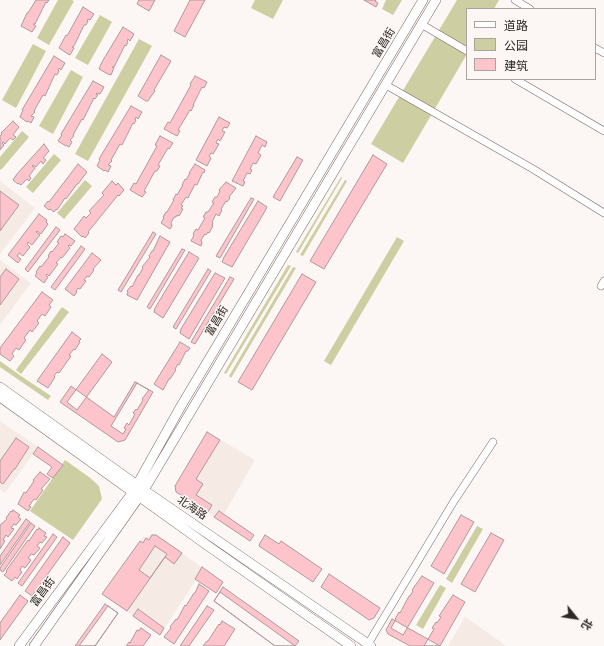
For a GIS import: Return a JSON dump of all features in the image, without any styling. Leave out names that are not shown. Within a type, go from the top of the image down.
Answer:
[{"type":"main road","name":"富昌街","points":[[19,646],[138,491],[185,399],[423,0]]},
{"type":"main road","name":"富昌街","points":[[34,646],[138,491],[386,85],[436,0]]},
{"type":"main road","name":"北海路","points":[[0,387],[254,578],[351,646]]},
{"type":"main road","name":"北海路","points":[[0,397],[138,491],[370,645]]},
{"type":"street","points":[[515,0],[528,8]]},
{"type":"street","points":[[421,24],[466,50]]},
{"type":"street","points":[[517,80],[604,131]]},
{"type":"street","points":[[386,85],[533,169],[604,212]]},
{"type":"street","points":[[370,645],[454,502],[492,442]]},
{"type":"shaded area","points":[[0,181],[35,208],[0,254]]},
{"type":"shaded area","points":[[0,260],[31,283],[0,325]]},
{"type":"shaded area","points":[[0,421],[38,447],[5,493],[0,489]]},
{"type":"shaded area","points":[[207,432],[255,460],[224,514],[219,511],[214,517],[176,492],[175,486]]},
{"type":"shaded area","points":[[156,535],[223,582],[216,593],[196,580],[160,635],[102,594],[143,537]]},
{"type":"shaded area","points":[[465,617],[504,644],[505,646],[448,646]]},
{"type":"green space","points":[[58,0],[74,1],[49,45],[37,38]]},
{"type":"green space","points":[[255,0],[283,0],[273,19],[251,8]]},
{"type":"green space","points":[[386,0],[402,0],[393,15],[382,9]]},
{"type":"green space","points":[[457,0],[499,0],[495,8],[466,8],[466,56],[403,163],[371,144]]},
{"type":"green space","points":[[100,15],[112,22],[88,65],[75,58]]},
{"type":"green space","points":[[139,39],[152,46],[88,161],[75,154]]},
{"type":"green space","points":[[33,44],[46,51],[16,108],[2,100]]},
{"type":"green space","points":[[71,70],[83,77],[53,134],[39,126]]},
{"type":"green space","points":[[22,131],[29,137],[1,170],[0,157]]},
{"type":"green space","points":[[54,154],[61,160],[33,193],[26,187]]},
{"type":"green space","points":[[341,177],[342,178],[298,253],[296,252]]},
{"type":"green space","points":[[85,180],[92,186],[64,219],[57,213]]},
{"type":"green space","points":[[345,180],[347,181],[303,256],[300,255]]},
{"type":"green space","points":[[397,237],[404,241],[331,365],[324,361]]},
{"type":"green space","points":[[288,265],[291,266],[226,374],[224,373]]},
{"type":"green space","points":[[293,267],[296,268],[231,378],[229,376]]},
{"type":"green space","points":[[62,307],[69,312],[21,374],[16,370]]},
{"type":"green space","points":[[0,361],[51,396],[48,400],[0,367]]},
{"type":"green space","points":[[65,460],[99,486],[102,499],[73,540],[30,511]]},
{"type":"green space","points":[[477,526],[483,529],[452,583],[446,579]]},
{"type":"green space","points":[[440,585],[446,588],[423,629],[416,625]]},
{"type":"building","points":[[36,0],[49,0],[47,3],[46,2],[35,24],[33,24],[36,26],[32,32],[21,26],[27,13]]},
{"type":"building","points":[[139,0],[155,0],[149,11],[137,4]]},
{"type":"building","points":[[190,0],[205,0],[185,37],[174,31]]},
{"type":"building","points":[[364,0],[376,0],[375,1],[378,3],[376,7]]},
{"type":"building","points":[[83,7],[94,14],[90,20],[88,19],[86,25],[84,25],[74,46],[72,47],[74,48],[70,55],[59,48]]},
{"type":"building","points":[[123,27],[134,34],[130,41],[128,39],[126,46],[125,45],[114,67],[112,67],[114,68],[111,75],[99,69]]},
{"type":"building","points":[[161,55],[171,61],[154,90],[155,91],[148,101],[146,101],[138,96]]},
{"type":"building","points":[[54,56],[65,63],[61,70],[59,68],[57,75],[55,74],[45,96],[43,95],[34,111],[35,112],[31,116],[34,117],[31,123],[28,121],[27,122],[20,117],[22,110]]},
{"type":"building","points":[[195,76],[207,82],[204,88],[202,87],[191,111],[190,110],[178,130],[180,131],[177,136],[164,129],[168,122],[170,123]]},
{"type":"building","points":[[93,81],[104,87],[100,94],[96,94],[98,95],[95,99],[94,98],[83,120],[82,119],[73,135],[74,136],[70,140],[72,142],[69,147],[66,146],[58,141]]},
{"type":"building","points":[[131,106],[142,112],[138,119],[136,117],[134,124],[133,123],[122,145],[120,144],[111,160],[112,161],[108,165],[111,166],[108,172],[105,170],[104,171],[97,166],[100,160],[99,159]]},
{"type":"building","points":[[219,117],[230,123],[227,128],[224,127],[222,131],[225,132],[220,141],[218,139],[216,143],[219,144],[213,154],[211,153],[209,156],[211,158],[207,166],[196,160]]},
{"type":"building","points":[[13,121],[19,127],[13,135],[16,137],[13,140],[10,138],[5,144],[3,142],[2,143],[4,145],[0,150],[1,133]]},
{"type":"building","points":[[160,136],[173,143],[169,149],[168,148],[158,165],[160,166],[157,171],[155,171],[144,191],[146,192],[142,197],[130,190],[134,183],[136,184],[157,146],[155,145]]},
{"type":"building","points":[[256,136],[267,142],[265,147],[262,145],[258,153],[261,155],[256,164],[253,163],[250,169],[252,170],[250,174],[247,173],[243,181],[245,182],[243,186],[232,181]]},
{"type":"building","points":[[44,144],[49,151],[43,158],[46,160],[43,164],[41,161],[36,167],[33,165],[32,166],[35,168],[29,176],[31,178],[29,181],[27,179],[21,185],[18,184],[13,180]]},
{"type":"building","points":[[373,155],[387,164],[324,269],[310,261]]},
{"type":"building","points":[[297,157],[303,160],[280,201],[273,197]]},
{"type":"building","points":[[78,164],[87,172],[57,210],[56,209],[54,212],[50,209],[49,210],[44,206],[48,201],[49,202]]},
{"type":"building","points":[[195,164],[205,170],[204,173],[203,172],[197,185],[195,184],[188,198],[186,197],[181,205],[183,206],[181,208],[183,209],[179,216],[177,215],[174,217],[170,229],[161,223],[164,218],[163,217]]},
{"type":"building","points":[[112,181],[116,185],[118,183],[124,190],[119,196],[118,195],[88,232],[89,233],[85,238],[83,236],[82,237],[74,229],[84,216],[86,218],[91,213],[89,211],[104,195],[102,193]]},
{"type":"building","points":[[226,182],[236,188],[221,209],[222,210],[219,216],[216,214],[212,222],[213,226],[209,233],[208,232],[206,235],[205,234],[201,240],[201,246],[191,241],[194,235],[193,234],[196,229],[198,230],[205,218],[203,217],[214,203],[212,202],[215,197],[217,197],[220,191],[219,190]]},
{"type":"building","points":[[0,191],[19,205],[0,231]]},
{"type":"building","points":[[251,198],[254,199],[220,258],[216,256]]},
{"type":"building","points":[[258,201],[267,207],[232,267],[222,262]]},
{"type":"building","points":[[39,214],[47,220],[46,222],[48,224],[41,234],[37,231],[36,232],[40,235],[32,245],[28,242],[27,244],[30,247],[23,256],[19,253],[17,256],[21,259],[18,263],[8,255]]},
{"type":"building","points":[[56,227],[60,230],[28,272],[25,269]]},
{"type":"building","points":[[153,232],[156,234],[121,292],[118,290]]},
{"type":"building","points":[[65,234],[75,241],[71,246],[68,246],[70,248],[56,263],[58,264],[49,276],[47,274],[46,276],[48,277],[44,283],[35,276],[37,273],[36,272],[49,257],[48,256],[51,251],[52,252],[59,243],[57,242],[61,236],[63,237]]},
{"type":"building","points":[[160,236],[170,242],[137,300],[127,295],[127,291],[131,286],[132,287],[143,268],[142,267],[150,257],[149,256]]},
{"type":"building","points":[[81,246],[85,249],[55,290],[51,287]]},
{"type":"building","points":[[182,249],[185,250],[150,309],[147,307]]},
{"type":"building","points":[[189,252],[199,258],[163,318],[154,312],[155,308]]},
{"type":"building","points":[[92,253],[101,260],[93,269],[94,270],[89,277],[87,276],[84,280],[86,281],[80,289],[78,288],[74,296],[65,289]]},
{"type":"building","points":[[6,269],[19,279],[0,305],[0,277]]},
{"type":"building","points":[[208,269],[211,271],[176,329],[173,327]]},
{"type":"building","points":[[215,273],[225,278],[189,339],[180,333],[181,329]]},
{"type":"building","points":[[302,274],[316,282],[252,390],[238,382]]},
{"type":"building","points":[[230,277],[234,279],[195,344],[191,342]]},
{"type":"building","points":[[42,292],[53,300],[49,305],[51,307],[45,316],[42,314],[37,321],[39,323],[32,332],[30,330],[24,338],[26,340],[19,350],[16,348],[12,354],[14,356],[10,361],[0,354],[0,348]]},
{"type":"building","points":[[72,332],[81,339],[79,341],[80,342],[75,350],[74,349],[69,355],[71,356],[59,373],[57,372],[54,376],[55,377],[48,388],[37,381]]},
{"type":"building","points":[[180,342],[190,348],[186,351],[163,390],[154,384]]},
{"type":"building","points":[[102,354],[112,362],[77,410],[67,402]]},
{"type":"building","points":[[135,382],[153,392],[125,440],[122,441],[118,442],[60,402],[71,386],[114,417]]},
{"type":"building","points":[[137,383],[149,390],[142,399],[143,400],[137,410],[136,409],[133,413],[135,414],[129,425],[127,423],[124,428],[126,429],[123,434],[111,426]]},
{"type":"building","points":[[207,432],[220,440],[196,479],[203,484],[196,495],[212,505],[208,512],[176,492],[175,486]]},
{"type":"building","points":[[16,438],[29,447],[3,484],[0,482],[0,461]]},
{"type":"building","points":[[38,447],[63,465],[53,478],[47,474],[52,467],[33,454]]},
{"type":"building","points":[[40,472],[50,479],[41,489],[43,490],[36,500],[34,499],[29,506],[31,507],[28,511],[18,504],[24,492],[26,493],[34,481],[33,480]]},
{"type":"building","points":[[13,510],[20,515],[18,517],[21,519],[11,528],[14,529],[8,537],[6,535],[3,540],[5,541],[0,549],[0,525],[7,519],[6,518]]},
{"type":"building","points":[[219,511],[254,535],[250,541],[214,517]]},
{"type":"building","points":[[461,515],[474,522],[444,574],[431,566]]},
{"type":"building","points":[[26,519],[30,522],[0,565],[0,556]]},
{"type":"building","points":[[31,523],[35,526],[3,572],[0,568]]},
{"type":"building","points":[[39,528],[46,533],[44,536],[47,537],[37,546],[40,548],[34,555],[31,554],[28,558],[31,560],[25,568],[22,566],[20,570],[22,572],[17,579],[15,577],[12,581],[4,575],[7,572],[6,571],[28,540],[29,541]]},
{"type":"building","points":[[491,533],[504,540],[475,592],[461,584]]},
{"type":"building","points":[[53,534],[57,537],[22,586],[18,583]]},
{"type":"building","points":[[152,535],[156,535],[182,553],[174,564],[165,557],[127,611],[102,594],[140,541],[143,543],[146,538],[149,540]]},
{"type":"building","points":[[265,535],[279,544],[281,541],[322,569],[313,582],[259,546]]},
{"type":"building","points":[[63,537],[70,543],[32,596],[25,591]]},
{"type":"building","points":[[155,546],[167,554],[150,578],[139,570]]},
{"type":"building","points":[[202,567],[223,582],[216,593],[195,579]]},
{"type":"building","points":[[329,574],[380,608],[374,618],[369,620],[321,587]]},
{"type":"building","points":[[422,576],[434,583],[403,635],[391,628],[399,612],[400,613],[413,591],[412,590]]},
{"type":"building","points":[[199,584],[209,591],[174,644],[164,637],[176,619],[177,620],[185,605],[186,606],[195,593]]},
{"type":"building","points":[[223,587],[299,641],[295,646],[275,646],[214,601]]},
{"type":"building","points":[[220,592],[295,646],[275,646],[214,601]]},
{"type":"building","points":[[20,595],[28,601],[0,640],[0,623]]},
{"type":"building","points":[[453,595],[465,602],[440,646],[424,646],[434,629],[432,628],[441,617],[439,616]]},
{"type":"building","points":[[105,604],[118,613],[95,646],[75,646]]},
{"type":"building","points":[[108,606],[118,613],[95,646],[79,646]]},
{"type":"building","points":[[207,606],[214,610],[189,646],[180,646]]},
{"type":"building","points":[[138,609],[164,628],[160,635],[133,616]]},
{"type":"building","points":[[392,619],[440,646],[410,646],[388,634],[386,630]]},
{"type":"building","points":[[222,621],[235,629],[224,646],[203,646],[208,641]]},
{"type":"building","points":[[141,628],[151,635],[143,646],[126,646],[129,642],[130,643],[137,630],[139,631]]}]
